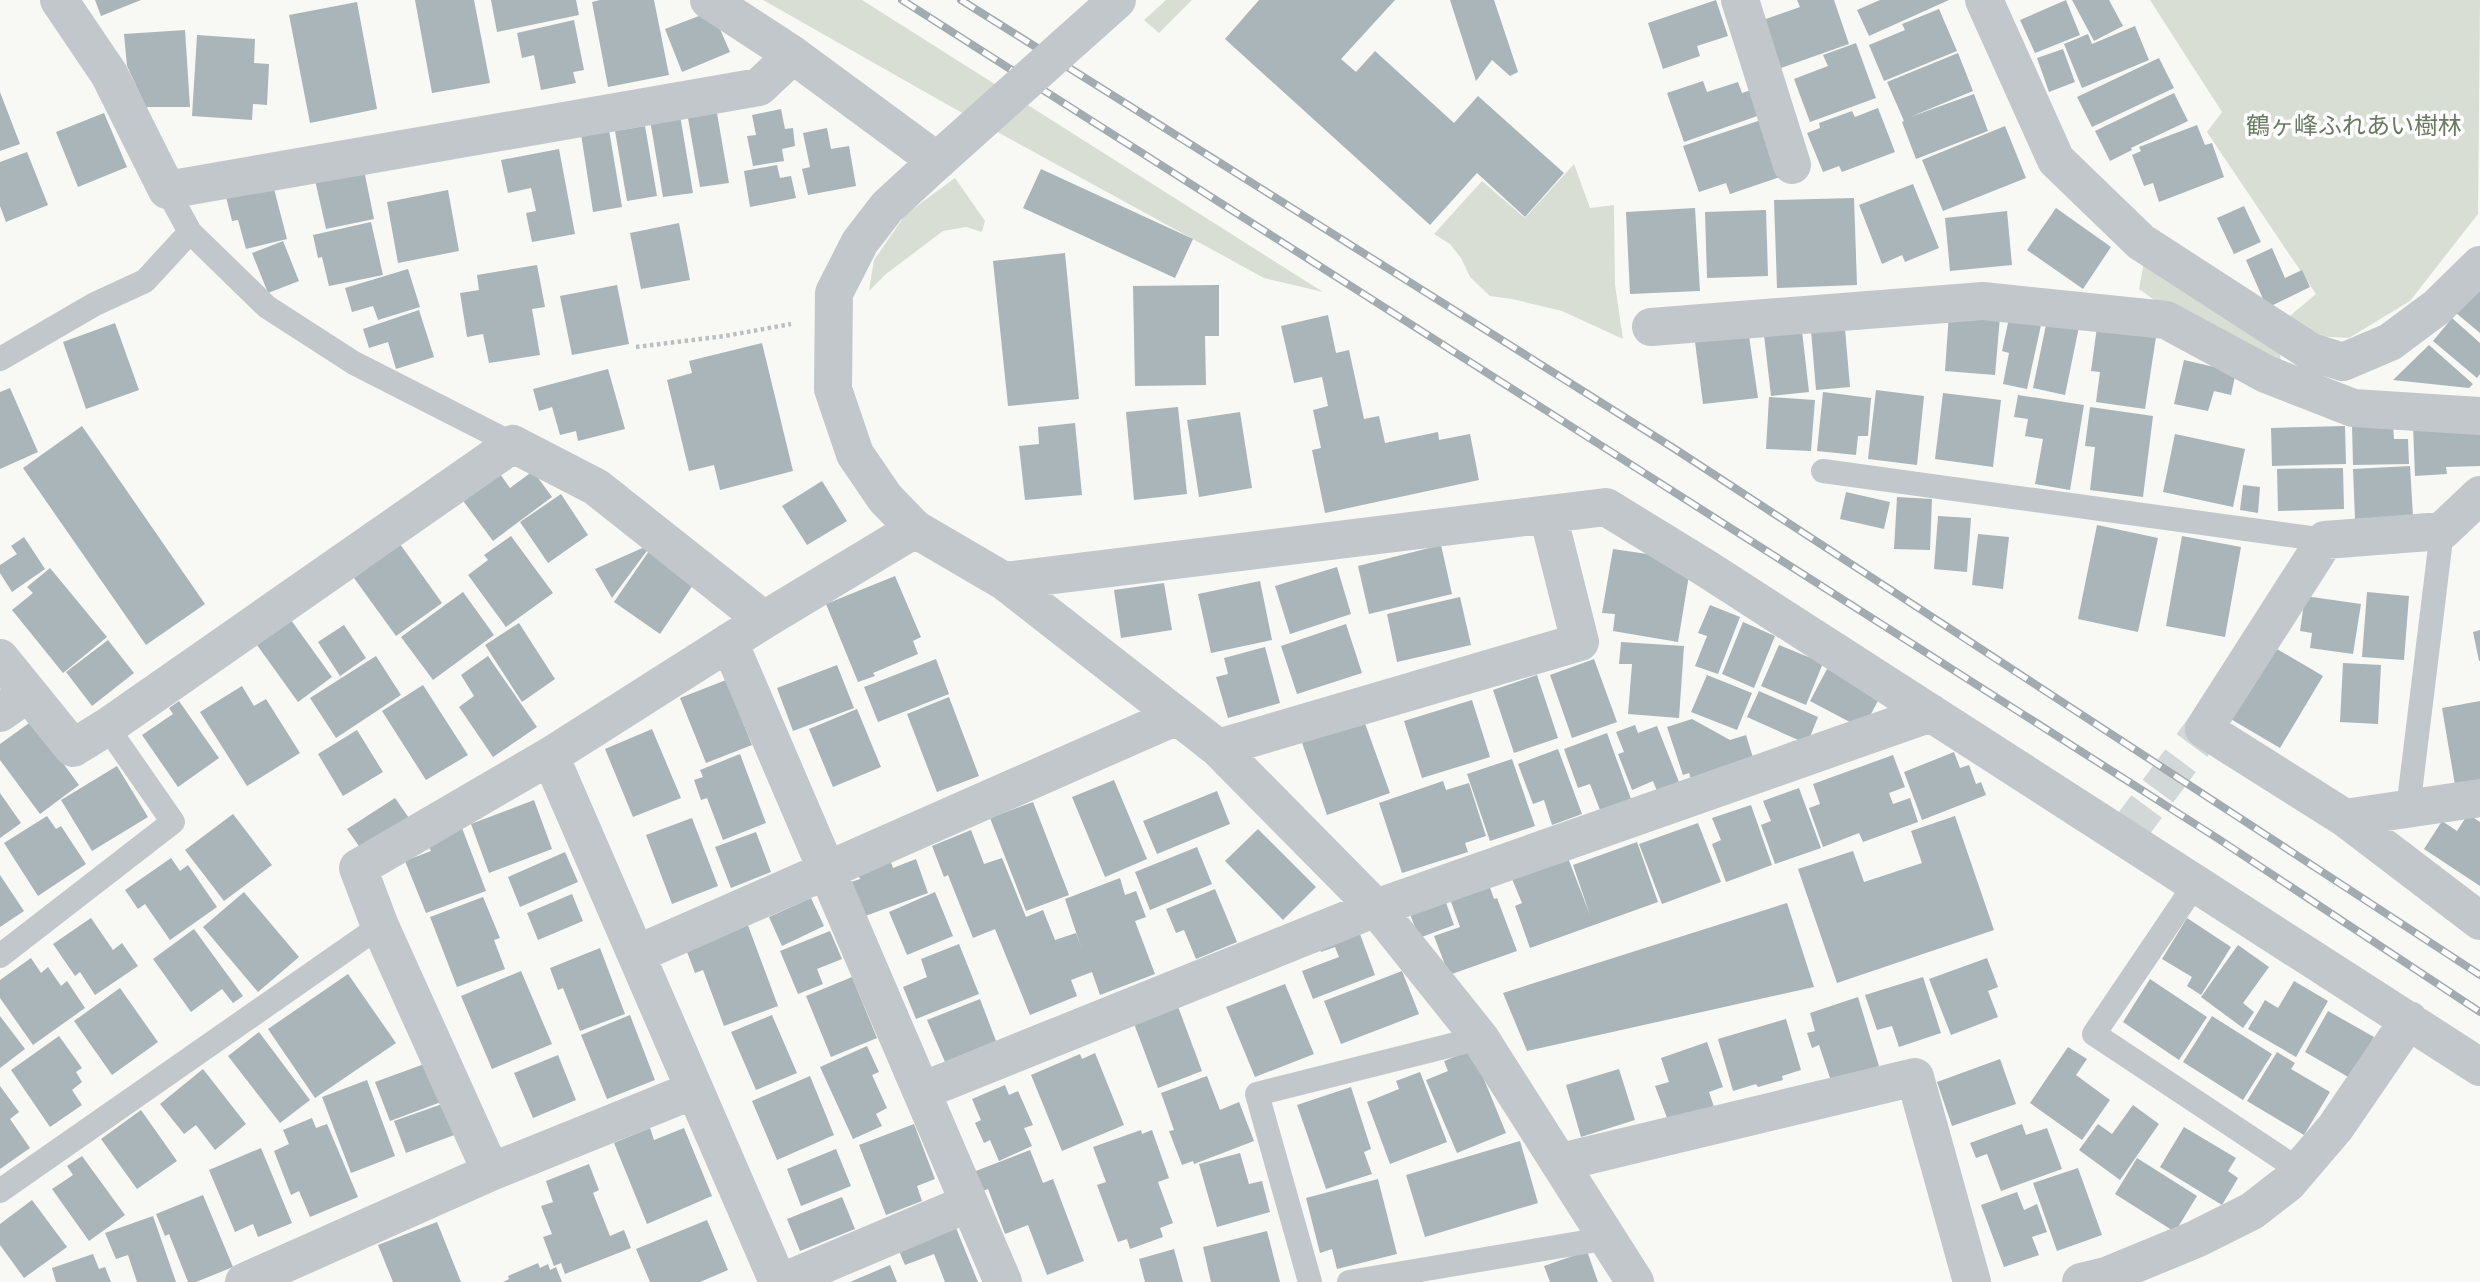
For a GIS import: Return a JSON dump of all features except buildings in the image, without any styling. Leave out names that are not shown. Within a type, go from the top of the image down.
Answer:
[{"type":"street","points":[[60,0],[108,74],[167,190],[759,87],[793,55]]},
{"type":"street","points":[[709,0],[793,55],[937,161]]},
{"type":"street","points":[[1117,0],[887,207],[860,242],[834,293],[833,316],[833,389],[855,454],[885,498],[915,529],[1004,580],[1219,748],[1376,908],[1480,1038],[1635,1282]]},
{"type":"street","points":[[1741,0],[1792,165]]},
{"type":"street","points":[[1984,0],[2056,160],[2141,242],[2353,408],[2480,416]]},
{"type":"street","points":[[1651,327],[1983,301],[2166,320],[2266,374],[2343,362],[2390,342],[2437,307],[2480,265]]},
{"type":"street","points":[[0,658],[14,703],[73,748],[513,444],[596,487],[764,620]]},
{"type":"street","points":[[2480,495],[2442,531],[2325,540],[2204,729],[2345,818],[2480,921]]},
{"type":"street","points":[[1004,580],[1606,507],[2480,1067]]},
{"type":"street","points":[[1219,748],[1580,642],[1548,515]]},
{"type":"street","points":[[491,1172],[380,926],[358,868],[550,756],[764,620],[915,529]]},
{"type":"street","points":[[729,642],[1003,1282]]},
{"type":"street","points":[[922,1091],[1376,908],[1931,713]]},
{"type":"street","points":[[637,954],[1177,716]]},
{"type":"street","points":[[550,756],[780,1282],[969,1203]]},
{"type":"street","points":[[2345,818],[2480,798]]},
{"type":"street","points":[[2081,1282],[2106,1276],[2196,1239],[2252,1211],[2288,1183],[2335,1128],[2409,1020]]},
{"type":"street","points":[[1561,1162],[1915,1077],[1972,1282]]},
{"type":"street","points":[[244,1282],[491,1172],[694,1090]]},
{"type":"lane","points":[[167,190],[190,232],[267,307],[354,363],[513,444]]},
{"type":"lane","points":[[0,359],[95,304],[145,281],[190,232]]},
{"type":"lane","points":[[1823,471],[2325,540]]},
{"type":"lane","points":[[2408,809],[2442,531]]},
{"type":"lane","points":[[0,956],[173,822],[107,727]]},
{"type":"lane","points":[[2196,883],[2094,1034],[2299,1170]]},
{"type":"lane","points":[[0,1191],[380,926]]},
{"type":"lane","points":[[1310,1282],[1257,1094],[1480,1038]]},
{"type":"lane","points":[[1349,1282],[1609,1238]]},
{"type":"path","points":[[636,347],[725,336],[833,316]]},
{"type":"green space","points":[[763,0],[862,0],[1323,292],[1264,278]]},
{"type":"green space","points":[[1166,0],[1192,0],[1159,33],[1144,20]]},
{"type":"green space","name":"鶴ヶ峰ふれあい樹林","points":[[2150,0],[2480,0],[2478,214],[2410,301],[2349,338],[2313,336],[2284,321],[2316,294],[2207,132],[2222,112]]},
{"type":"green space","points":[[1574,164],[1590,208],[1614,205],[1615,285],[1623,339],[1562,311],[1490,296],[1470,277],[1461,258],[1450,244],[1434,234],[1482,181],[1525,218]]},
{"type":"green space","points":[[955,178],[985,221],[982,232],[966,227],[943,231],[886,274],[869,291],[874,260],[906,214]]},
{"type":"green space","points":[[2145,256],[2280,353],[2281,365],[2153,299],[2139,289]]},
{"type":"tunnel","points":[[2124,837],[2204,729]]},
{"type":"railway","points":[[902,0],[2217,838],[2480,1012]]},
{"type":"railway","points":[[961,0],[1675,449],[2480,975]]}]
